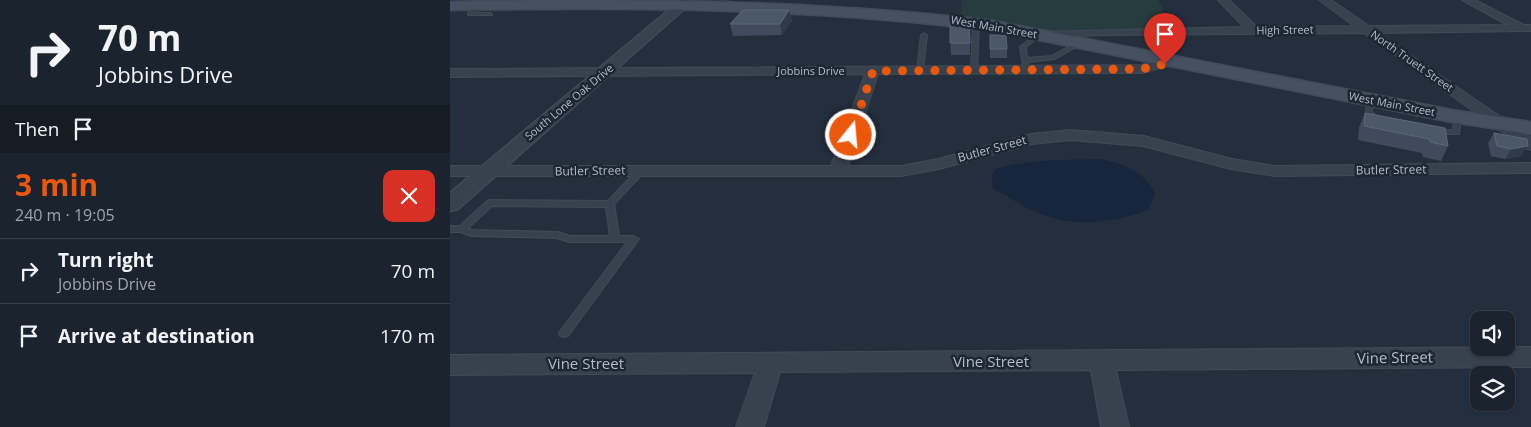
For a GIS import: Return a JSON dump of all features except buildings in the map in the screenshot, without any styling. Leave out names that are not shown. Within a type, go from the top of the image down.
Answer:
[{"type":"main road","name":"West Main Street","points":[[450,6],[487,9],[509,2],[688,0],[863,8],[976,23],[1370,100],[1531,128]]},
{"type":"street","name":"South Lone Oak Drive","points":[[450,204],[688,0]]},
{"type":"street","points":[[1224,0],[1253,30]]},
{"type":"street","name":"North Truett Street","points":[[1324,0],[1531,145]]},
{"type":"street","points":[[1467,0],[1528,29]]},
{"type":"street","name":"High Street","points":[[1038,35],[1102,32],[1253,30],[1528,29]]},
{"type":"street","name":"Jobbins Drive","points":[[450,72],[974,70],[1025,65],[1142,69],[1170,61]]},
{"type":"street","points":[[838,170],[873,71]]},
{"type":"street","name":"Butler Street","points":[[450,171],[916,169],[1021,141],[1070,135],[1144,141],[1231,164],[1275,171],[1531,168]]},
{"type":"street","name":"Vine Street","points":[[450,365],[1102,362],[1531,357]]},
{"type":"street","points":[[1102,362],[1115,427]]},
{"type":"street","points":[[750,427],[771,363]]},
{"type":"lane","points":[[974,70],[976,23]]},
{"type":"lane","points":[[1038,35],[1023,47],[1025,65],[1053,58],[1080,43]]},
{"type":"lane","points":[[920,70],[924,36]]},
{"type":"lane","points":[[1370,100],[1369,113],[1386,123]]},
{"type":"lane","points":[[1425,130],[1456,132],[1458,116]]},
{"type":"lane","points":[[462,229],[490,203],[610,204],[642,170]]},
{"type":"lane","points":[[610,204],[615,239]]},
{"type":"lane","points":[[450,229],[462,229],[470,233],[558,235],[569,239],[634,239],[564,333]]},
{"type":"green space","points":[[962,0],[1158,0],[1163,7],[1161,16],[1155,19],[1165,32],[1048,35],[960,18]]},
{"type":"water","points":[[1100,159],[1125,166],[1146,180],[1155,194],[1148,210],[1118,219],[1103,221],[1087,222],[1056,219],[1027,208],[993,189],[992,175],[995,169],[1034,162]]},
{"type":"route","points":[[851,135],[873,71],[1142,69],[1165,64]]}]
